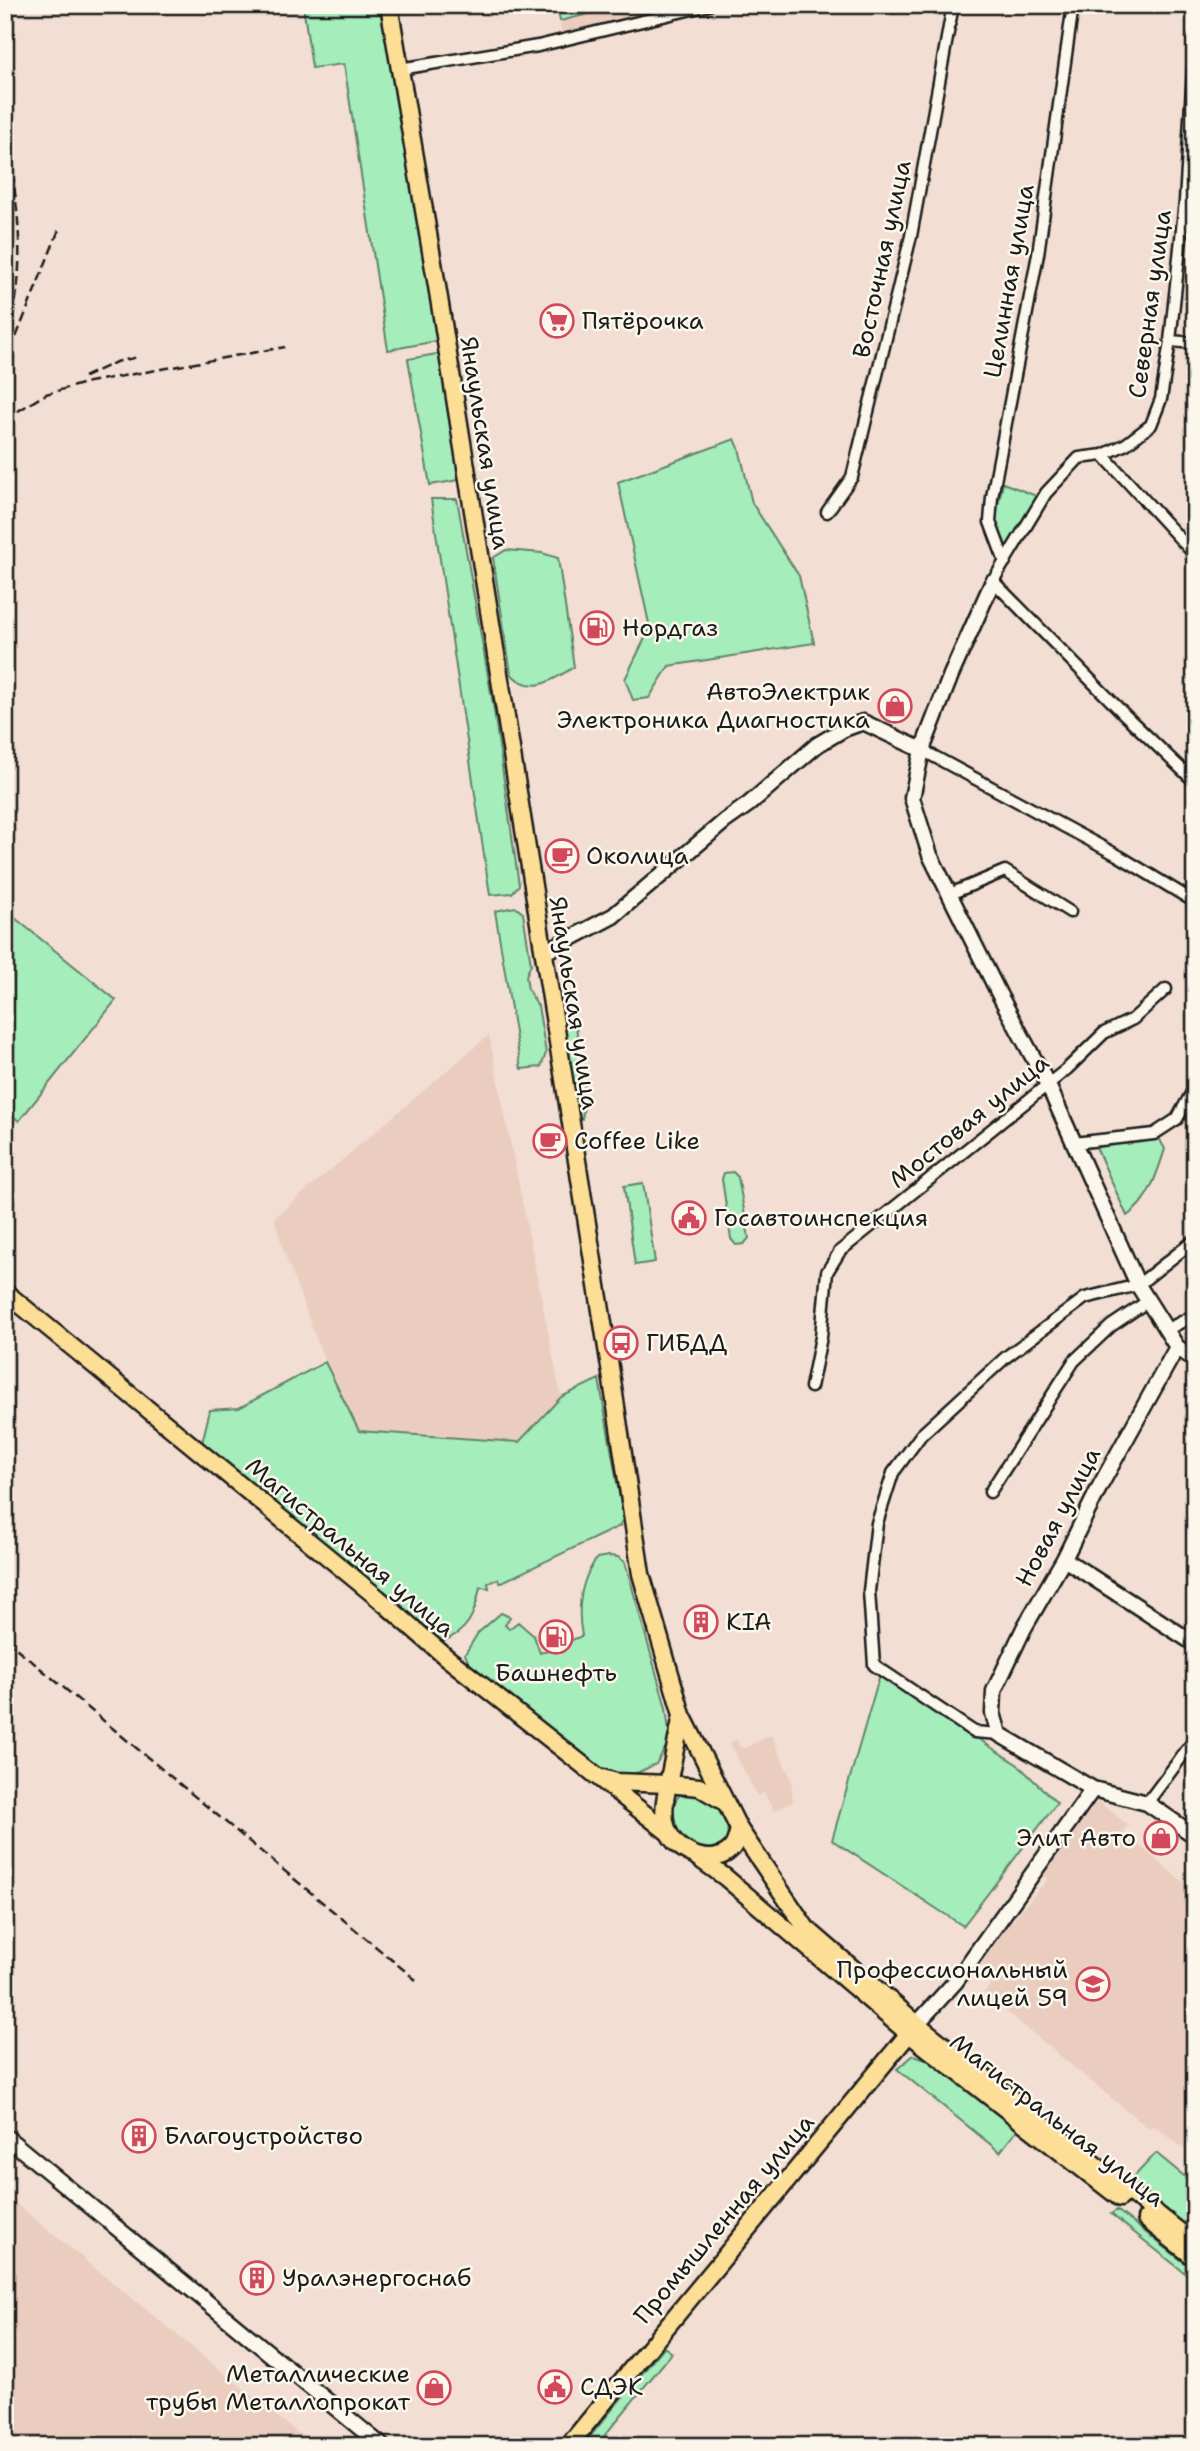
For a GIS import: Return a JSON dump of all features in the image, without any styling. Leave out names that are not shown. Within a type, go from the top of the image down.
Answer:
[{"type":"main road","name":"Янаульская улица","points":[[389,5],[438,292],[610,1367],[634,1536],[641,1574],[682,1715]]},
{"type":"main road","name":"Магистральная улица","points":[[5,1292],[446,1657],[669,1833],[678,1844],[725,1877],[1195,2258]]},
{"type":"main road","points":[[669,1833],[664,1806],[682,1715]]},
{"type":"main road","name":"Магистральная улица","points":[[682,1715],[739,1829],[806,1927],[913,2028],[1195,2244]]},
{"type":"main road","points":[[598,1778],[616,1782],[699,1787],[725,1802]]},
{"type":"main road","points":[[697,1857],[712,1858],[730,1850],[735,1844],[739,1829]]},
{"type":"main road","name":"Промышленная улица","points":[[568,2446],[913,2028]]},
{"type":"street","points":[[400,69],[538,46],[709,5]]},
{"type":"street","name":"Восточная улица","points":[[827,512],[852,477],[911,236],[953,5]]},
{"type":"street","name":"Целинная улица","points":[[1004,562],[990,522],[992,497],[1038,254],[1073,5]]},
{"type":"street","name":"Северная улица","points":[[993,581],[1046,493],[1079,458],[1103,455],[1126,444],[1151,425],[1161,400],[1185,201],[1195,37]]},
{"type":"street","points":[[1170,341],[1195,343]]},
{"type":"street","points":[[1103,455],[1195,555]]},
{"type":"street","points":[[1195,782],[993,581],[951,675],[922,750],[912,798],[930,855],[1048,1085],[1138,1285],[1177,1348],[1195,1360]]},
{"type":"street","points":[[543,953],[613,916],[817,745],[844,729],[863,722],[972,776],[1119,856],[1195,902]]},
{"type":"street","points":[[950,894],[1005,871],[1070,912]]},
{"type":"street","name":"Мостовая улица","points":[[811,1387],[821,1337],[827,1272],[840,1251],[1048,1085],[1104,1033],[1133,1019],[1166,989]]},
{"type":"street","points":[[1074,1143],[1154,1134],[1177,1119],[1195,1087]]},
{"type":"street","points":[[1195,1240],[1138,1285],[1085,1298],[1006,1357],[921,1434],[893,1474],[877,1523],[869,1591],[874,1665],[974,1732],[999,1734],[1093,1789],[1147,1803],[1195,1836]]},
{"type":"street","points":[[990,1492],[1074,1361],[1111,1326],[1149,1301]]},
{"type":"street","points":[[1166,1330],[1195,1315]]},
{"type":"street","name":"Новая улица","points":[[999,1734],[993,1713],[994,1691],[1024,1628],[1177,1348]]},
{"type":"street","points":[[1064,1559],[1195,1644]]},
{"type":"street","points":[[1147,1803],[1195,1740]]},
{"type":"street","points":[[913,2028],[956,1980],[1093,1789]]},
{"type":"street","points":[[5,2136],[382,2446]]},
{"type":"shaded area","points":[[625,5],[687,5],[562,37],[560,21]]},
{"type":"shaded area","points":[[489,1035],[561,1397],[520,1442],[359,1431],[325,1362],[274,1218]]},
{"type":"shaded area","points":[[771,1735],[791,1778],[793,1802],[774,1811],[764,1793],[757,1796],[730,1743],[736,1739],[740,1747],[745,1748]]},
{"type":"shaded area","name":"Профессиональный лицей 59","points":[[1098,1801],[1128,1825],[1123,1832],[1195,1892],[1195,2150],[1191,2154],[1153,2125],[1149,2129],[984,1993],[997,1976],[977,1961],[1048,1879],[1041,1873]]},
{"type":"shaded area","points":[[5,2195],[314,2446],[5,2446]]},
{"type":"green space","points":[[303,5],[385,5],[437,341],[388,350],[344,64],[312,68]]},
{"type":"green space","points":[[557,5],[625,5],[560,21]]},
{"type":"green space","points":[[443,353],[465,479],[430,485],[408,359]]},
{"type":"green space","points":[[735,439],[752,503],[799,576],[814,643],[669,666],[649,698],[633,700],[625,679],[650,628],[618,482]]},
{"type":"green space","points":[[1003,483],[1039,497],[1006,553],[995,517]]},
{"type":"green space","points":[[431,499],[457,499],[493,704],[519,885],[512,893],[490,895]]},
{"type":"green space","points":[[506,550],[542,553],[558,558],[574,667],[542,684],[527,684],[511,674],[493,558]]},
{"type":"green space","points":[[515,907],[523,913],[531,964],[526,976],[528,990],[538,1006],[546,1053],[541,1067],[521,1069],[495,911]]},
{"type":"green space","points":[[5,910],[116,1000],[19,1121],[5,1110]]},
{"type":"green space","points":[[572,1024],[576,1027],[586,1095],[582,1119],[579,1121],[564,1025]]},
{"type":"green space","points":[[1159,1138],[1165,1149],[1155,1177],[1147,1195],[1127,1216],[1095,1145]]},
{"type":"green space","points":[[733,1172],[738,1177],[749,1238],[744,1244],[736,1245],[731,1239],[722,1179],[724,1173]]},
{"type":"green space","points":[[643,1183],[655,1262],[635,1265],[624,1186]]},
{"type":"green space","points":[[325,1362],[359,1431],[519,1442],[561,1397],[599,1379],[623,1517],[620,1526],[500,1583],[498,1579],[488,1583],[489,1588],[480,1587],[469,1621],[458,1633],[441,1642],[201,1447],[210,1410],[239,1408]]},
{"type":"green space","points":[[618,1557],[625,1562],[666,1708],[670,1740],[656,1764],[621,1777],[601,1772],[469,1664],[465,1654],[478,1633],[501,1613],[510,1617],[505,1625],[509,1629],[518,1622],[534,1636],[540,1653],[582,1636],[580,1606],[583,1586],[597,1558]]},
{"type":"green space","points":[[880,1674],[1018,1765],[1057,1803],[963,1926],[832,1840]]},
{"type":"green space","points":[[691,1792],[716,1805],[727,1827],[727,1838],[715,1849],[694,1846],[684,1839],[676,1828],[671,1815],[674,1803],[680,1794]]},
{"type":"green space","points":[[914,2055],[940,2064],[1020,2126],[1000,2152],[897,2069]]},
{"type":"green space","points":[[1156,2153],[1195,2185],[1195,2234],[1131,2180]]},
{"type":"green space","points":[[1117,2210],[1195,2271],[1195,2281],[1111,2214]]},
{"type":"green space","points":[[664,2347],[672,2353],[596,2446],[582,2446]]},
{"type":"railway","points":[[5,128],[19,236],[17,290],[5,343]]},
{"type":"railway","points":[[5,365],[60,227]]},
{"type":"railway","points":[[5,419],[46,394],[89,382],[285,347]]},
{"type":"railway","points":[[84,377],[116,362],[138,357]]},
{"type":"railway","points":[[5,1639],[416,1980]]},
{"type":"place","name":"Пятёрочка","points":[[557,321]]},
{"type":"place","name":"Нордгаз","points":[[597,628]]},
{"type":"place","name":"АвтоЭлектрик Электроника Диагностика","points":[[895,706]]},
{"type":"place","name":"Околица","points":[[562,856]]},
{"type":"place","name":"Coffee Like","points":[[550,1141]]},
{"type":"place","name":"Госавтоинспекция","points":[[689,1218]]},
{"type":"place","name":"ГИБДД","points":[[621,1343]]},
{"type":"place","name":"KIA","points":[[701,1622]]},
{"type":"place","name":"Башнефть","points":[[556,1637]]},
{"type":"place","name":"Элит Авто","points":[[1161,1838]]},
{"type":"place","name":"Профессиональный лицей 59","points":[[1093,1984]]},
{"type":"place","name":"Благоустройство","points":[[139,2136]]},
{"type":"place","name":"Уралэнергоснаб","points":[[257,2278]]},
{"type":"place","name":"СДЭК","points":[[555,2387]]},
{"type":"place","name":"Металлические трубы Металлопрокат","points":[[434,2388]]}]
